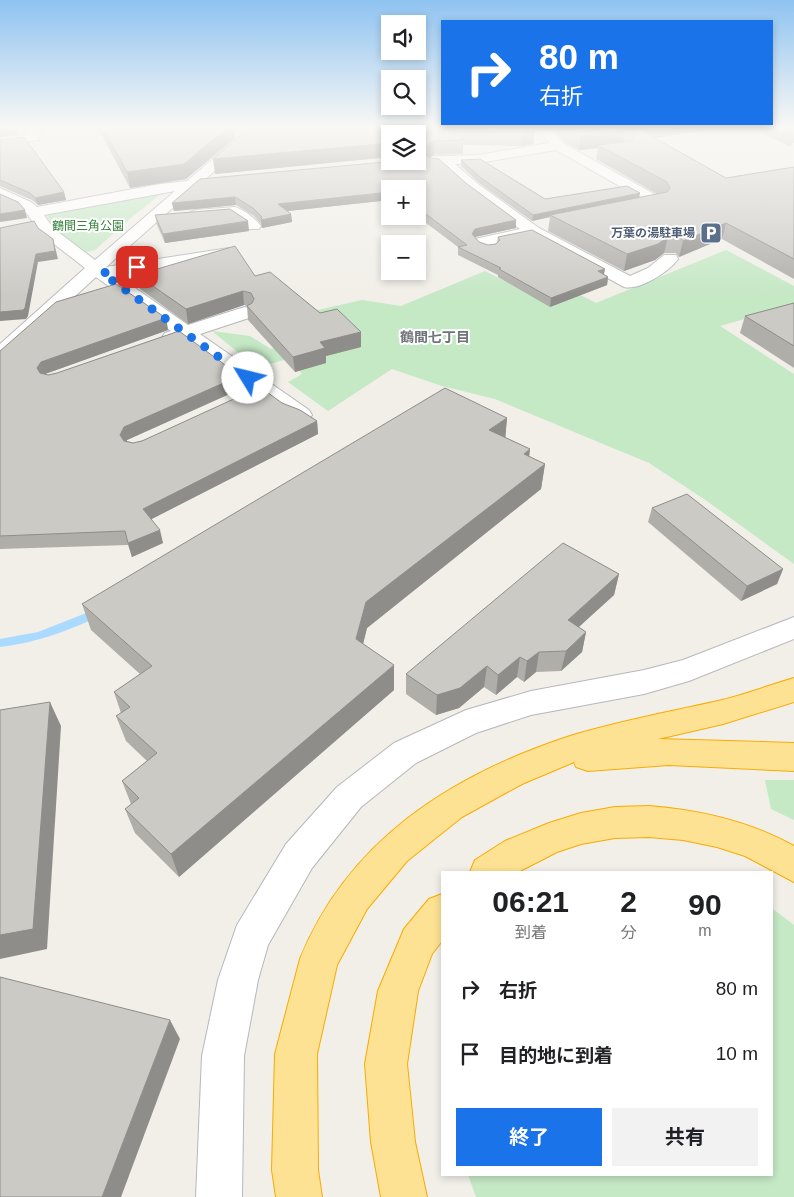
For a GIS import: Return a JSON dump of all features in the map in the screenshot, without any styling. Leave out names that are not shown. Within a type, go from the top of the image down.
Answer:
[{"type":"highway","points":[[299,1197],[295,1170],[296,1054],[319,959],[354,897],[394,850],[450,806],[510,774],[569,750],[628,733],[723,712],[794,690]]},
{"type":"highway","points":[[510,774],[594,756],[669,752],[794,756]]},
{"type":"highway","points":[[489,871],[506,859],[553,837],[595,824],[640,821],[688,825],[751,842],[794,865]]},
{"type":"highway","points":[[404,1197],[393,1142],[386,1064],[398,991],[418,942],[441,913]]},
{"type":"street","points":[[33,219],[160,188],[188,184]]},
{"type":"street","points":[[0,354],[98,270],[152,219],[193,184]]},
{"type":"street","points":[[470,184],[530,229],[630,283],[654,272],[670,259]]},
{"type":"street","points":[[622,210],[658,202],[626,184]]},
{"type":"street","points":[[0,192],[26,205],[33,219],[47,231],[185,333],[254,394],[301,415]]},
{"type":"street","points":[[152,219],[235,212],[253,226]]},
{"type":"street","points":[[489,248],[481,242],[548,224]]},
{"type":"street","points":[[98,270],[186,252],[229,253]]},
{"type":"street","points":[[156,343],[245,313]]},
{"type":"street","points":[[219,1197],[223,1056],[238,980],[251,938],[299,856],[349,797],[405,753],[466,722],[531,704],[644,682],[689,670],[794,627]]},
{"type":"green space","name":"鶴間三角公園","points":[[162,190],[161,194],[95,250],[86,252],[55,229],[47,216],[52,212]]},
{"type":"green space","points":[[726,250],[794,286],[794,305],[720,326],[794,374],[794,564],[704,499],[649,463],[495,399],[442,386],[392,369],[328,411],[288,382],[302,374],[290,358],[257,368],[212,331],[250,336],[271,349],[298,340],[296,315],[362,300],[401,306],[485,271],[511,284],[538,273],[596,303]]},
{"type":"green space","points":[[765,780],[794,780],[794,820],[771,809]]},
{"type":"green space","points":[[773,909],[794,925],[794,1197],[476,1197],[468,1176],[773,1176]]},
{"type":"building","points":[[9,184],[58,184],[64,192],[35,198],[30,193]]},
{"type":"building","points":[[194,184],[381,184],[381,193],[278,204],[291,214],[261,220],[262,217],[253,208],[235,197],[172,203]]},
{"type":"building","points":[[426,184],[467,184],[516,220],[475,229],[472,234],[479,242],[488,245],[496,244],[500,240],[498,237],[532,230],[605,269],[598,271],[608,277],[551,298],[499,269],[501,268],[458,247],[467,245],[426,214]]},
{"type":"building","points":[[490,184],[520,184],[545,199],[627,186],[640,193],[533,215]]},
{"type":"building","points":[[668,184],[794,184],[794,259],[726,223],[683,241],[680,237],[668,237],[658,244],[627,254],[550,215],[667,192],[670,188]]},
{"type":"building","points":[[0,194],[18,202],[25,210],[0,214]]},
{"type":"building","points":[[230,209],[248,221],[163,234],[155,215]]},
{"type":"building","points":[[34,221],[38,228],[53,239],[55,251],[36,254],[25,308],[23,310],[0,312],[0,228]]},
{"type":"building","points":[[235,246],[255,276],[270,272],[320,313],[337,309],[361,332],[320,342],[325,348],[293,357],[247,306],[254,299],[251,293],[243,291],[186,309],[137,275]]},
{"type":"building","points":[[116,284],[166,318],[41,362],[37,368],[40,373],[48,375],[57,373],[179,331],[236,373],[239,371],[244,374],[124,427],[120,435],[124,441],[133,443],[142,441],[260,387],[282,403],[300,410],[317,421],[143,509],[160,530],[128,543],[125,531],[0,536],[0,351],[56,302]]},
{"type":"building","points":[[794,303],[794,346],[745,316]]},
{"type":"building","points":[[445,388],[507,418],[489,430],[530,449],[524,454],[545,464],[366,602],[356,639],[394,665],[171,854],[125,809],[139,798],[122,781],[157,753],[116,716],[130,707],[114,692],[152,666],[82,604]]},
{"type":"building","points":[[687,494],[783,569],[747,586],[652,508]]},
{"type":"building","points":[[563,543],[619,574],[568,620],[586,632],[566,651],[539,652],[527,661],[520,657],[498,675],[487,666],[460,688],[437,695],[406,674]]},
{"type":"building","points":[[50,702],[33,929],[0,935],[0,710]]},
{"type":"building","points":[[0,977],[170,1020],[102,1197],[0,1197]]},
{"type":"waterway","points":[[0,643],[39,636],[99,612]]},
{"type":"place","name":"万葉の湯駐車場","points":[[711,233]]},
{"type":"district","name":"鶴間七丁目","points":[[435,337]]},
{"type":"route","points":[[137,267],[102,273],[248,378]]}]
